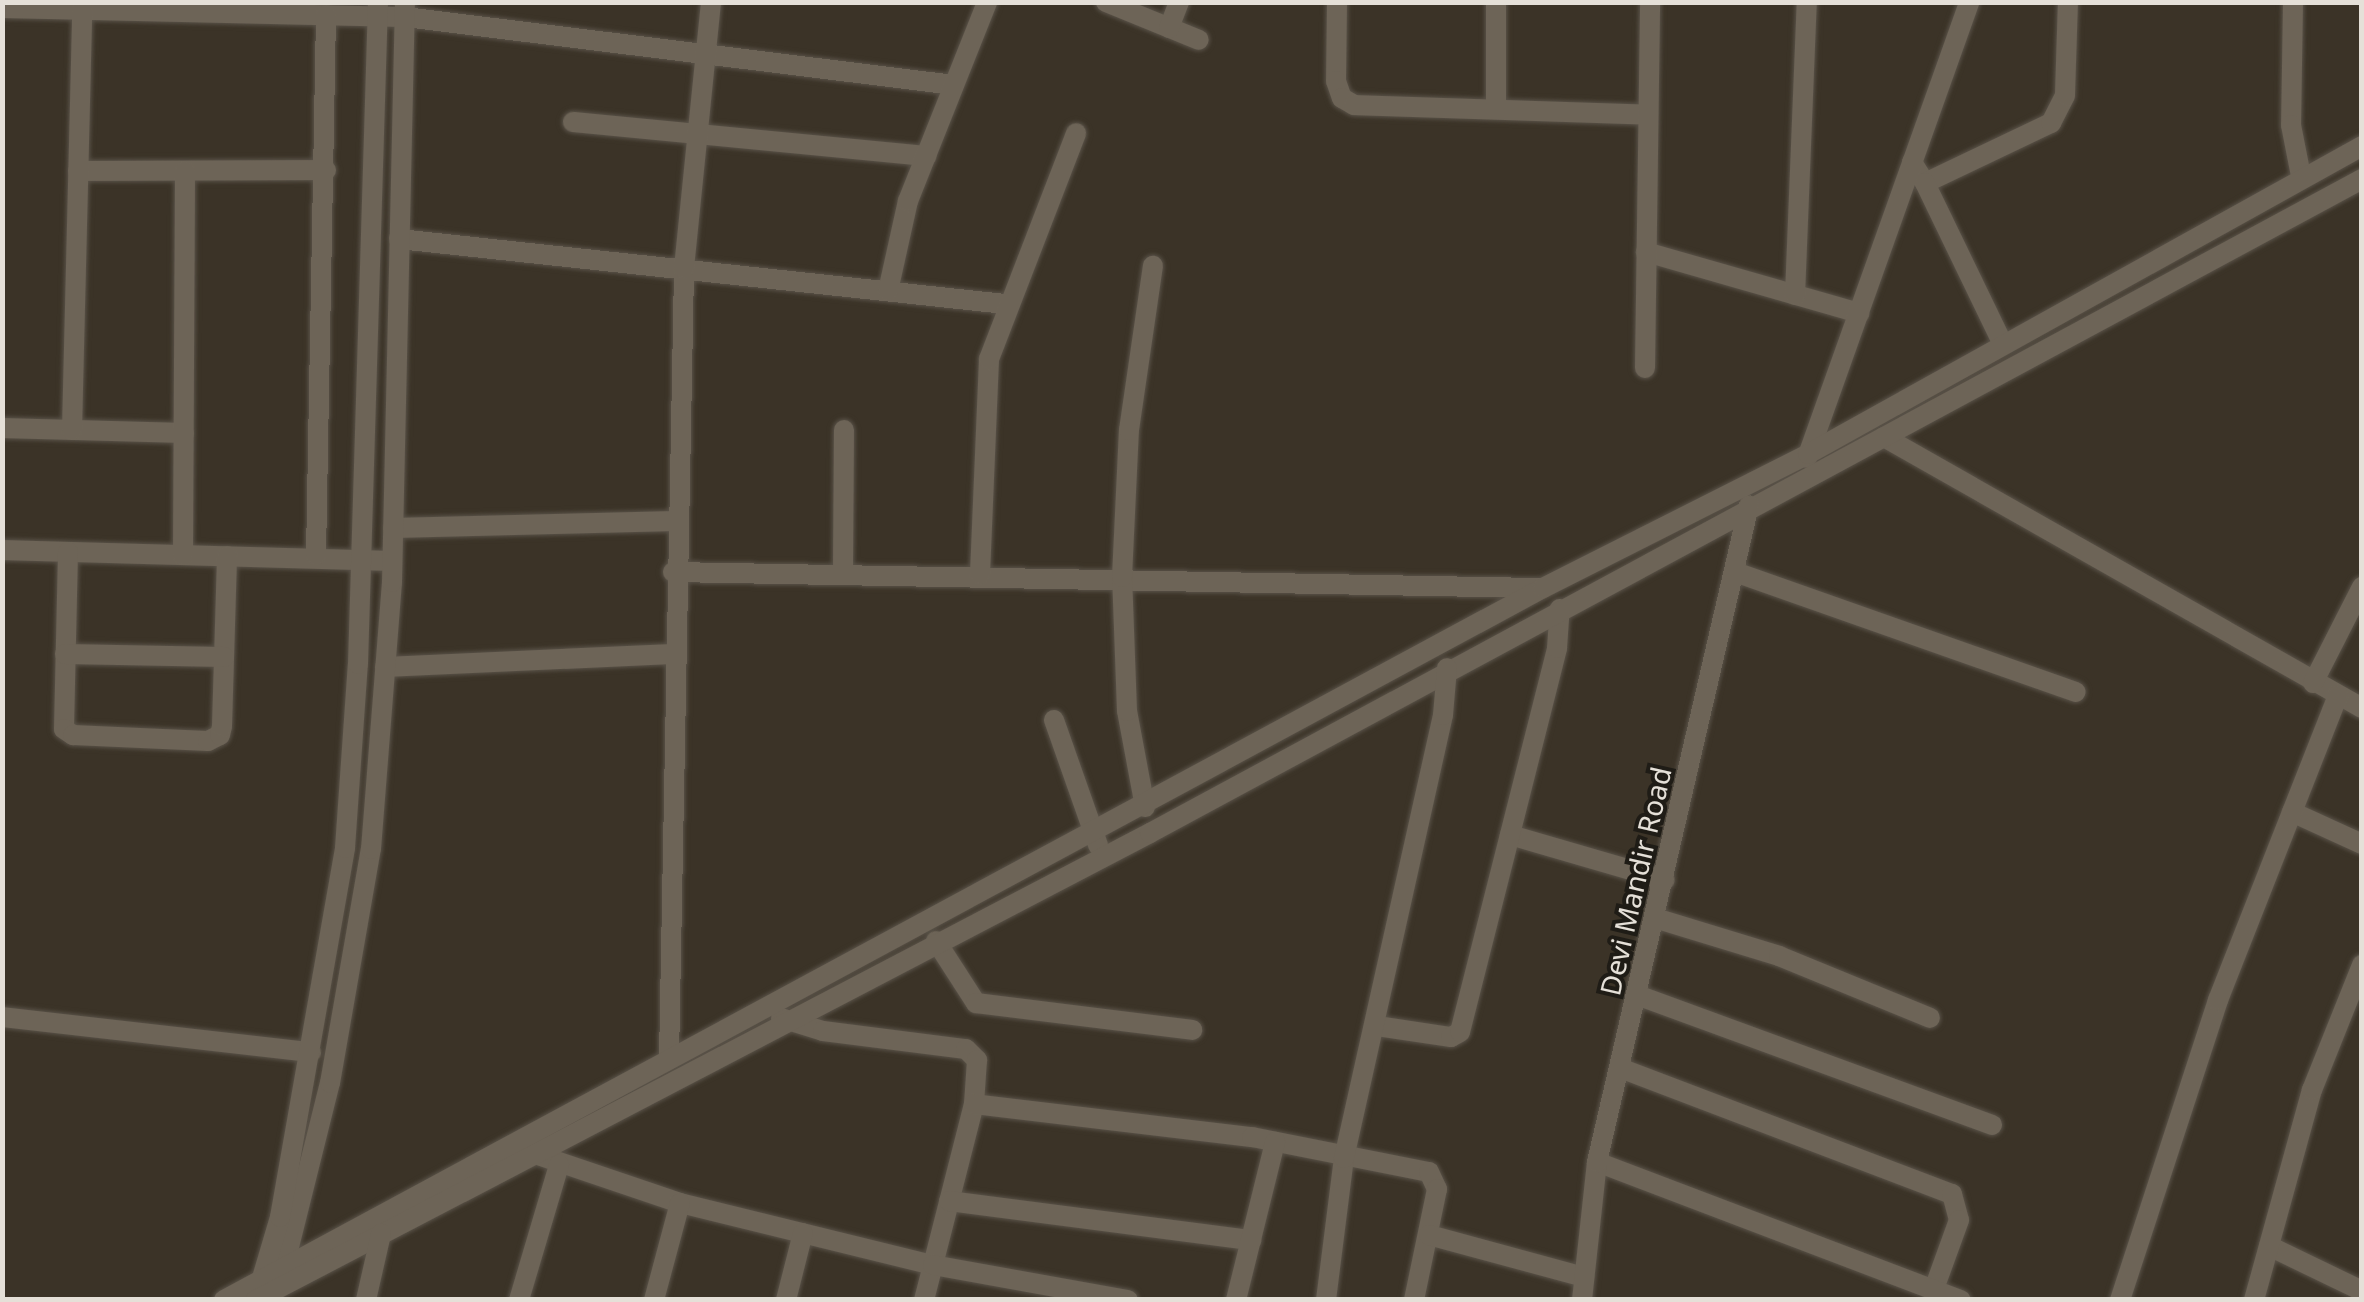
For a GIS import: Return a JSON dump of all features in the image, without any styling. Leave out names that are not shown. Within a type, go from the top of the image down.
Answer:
[{"type":"street","points":[[669,1059],[673,572],[684,268],[711,2]]},
{"type":"street","points":[[888,291],[926,156],[987,2]]},
{"type":"street","points":[[1106,2],[1199,40]]},
{"type":"street","points":[[1169,28],[1179,2]]},
{"type":"street","points":[[1337,2],[1336,81],[1342,98],[1354,106],[1648,115]]},
{"type":"street","points":[[1496,2],[1496,108]]},
{"type":"street","points":[[1645,368],[1650,2]]},
{"type":"street","points":[[1794,294],[1807,2]]},
{"type":"street","points":[[1798,484],[1969,2]]},
{"type":"street","points":[[1925,183],[2060,112],[2068,2]]},
{"type":"street","points":[[2293,2],[2291,124],[2302,176]]},
{"type":"street","points":[[2,8],[326,15],[405,10],[708,56],[954,85]]},
{"type":"street","points":[[264,1294],[346,848],[362,560],[378,9]]},
{"type":"street","points":[[72,430],[82,10]]},
{"type":"street","points":[[284,1270],[330,1084],[371,848],[392,561],[405,10]]},
{"type":"street","points":[[316,555],[326,15]]},
{"type":"street","points":[[573,122],[926,156]]},
{"type":"street","points":[[980,574],[989,359],[1005,304],[1076,133]]},
{"type":"street","points":[[264,1294],[284,1270],[669,1059],[1544,588],[1808,454],[2002,342],[2362,146]]},
{"type":"street","points":[[1912,162],[2002,342]]},
{"type":"street","points":[[78,171],[326,170]]},
{"type":"street","points":[[183,555],[186,171]]},
{"type":"street","points":[[224,1300],[264,1294],[538,1155],[936,941],[1102,857],[1447,668],[1748,513],[2362,179]]},
{"type":"street","points":[[399,239],[1005,304]]},
{"type":"street","points":[[1646,252],[1858,313]]},
{"type":"street","points":[[1145,806],[1127,711],[1122,577],[1129,430],[1153,266]]},
{"type":"street","points":[[2,428],[184,432]]},
{"type":"street","points":[[843,570],[844,430]]},
{"type":"street","points":[[1884,437],[2362,708]]},
{"type":"street","name":"Devi Mandir Road","points":[[1582,1300],[1597,1162],[1755,478]]},
{"type":"street","points":[[393,528],[676,521]]},
{"type":"street","points":[[2,550],[316,555],[392,561]]},
{"type":"street","points":[[68,552],[68,733],[208,741],[220,735],[227,556]]},
{"type":"street","points":[[673,572],[843,570],[1544,588]]},
{"type":"street","points":[[1734,572],[2075,692]]},
{"type":"street","points":[[2313,683],[2362,587]]},
{"type":"street","points":[[1377,1026],[1451,1037],[1460,1032],[1560,610]]},
{"type":"street","points":[[65,654],[224,657]]},
{"type":"street","points":[[386,667],[672,654]]},
{"type":"street","points":[[1326,1300],[1344,1158],[1377,1026],[1447,668]]},
{"type":"street","points":[[2120,1300],[2218,1000],[2338,696]]},
{"type":"street","points":[[1054,720],[1102,857]]},
{"type":"street","points":[[2292,812],[2362,844]]},
{"type":"street","points":[[1510,834],[1664,880]]},
{"type":"street","points":[[1655,918],[1779,956],[1930,1018]]},
{"type":"street","points":[[936,941],[976,1003],[1192,1030]]},
{"type":"street","points":[[2254,1300],[2312,1090],[2362,965]]},
{"type":"street","points":[[1637,995],[1992,1125]]},
{"type":"street","points":[[761,1009],[788,1021],[966,1049],[977,1060],[974,1104],[924,1300]]},
{"type":"street","points":[[2,1017],[311,1052]]},
{"type":"street","points":[[1620,1068],[1952,1194],[1959,1220],[1934,1290]]},
{"type":"street","points":[[974,1104],[1275,1142],[1429,1172],[1437,1189],[1414,1300]]},
{"type":"street","points":[[1236,1300],[1275,1142]]},
{"type":"street","points":[[538,1155],[558,1165],[680,1203],[803,1234],[933,1265],[1128,1300]]},
{"type":"street","points":[[1597,1162],[1961,1300]]},
{"type":"street","points":[[519,1300],[558,1165]]},
{"type":"street","points":[[949,1201],[1251,1240]]},
{"type":"street","points":[[654,1300],[680,1203]]},
{"type":"street","points":[[366,1300],[381,1234]]},
{"type":"street","points":[[786,1300],[803,1234]]},
{"type":"street","points":[[1429,1236],[1584,1277]]},
{"type":"street","points":[[2269,1246],[2362,1292]]}]
